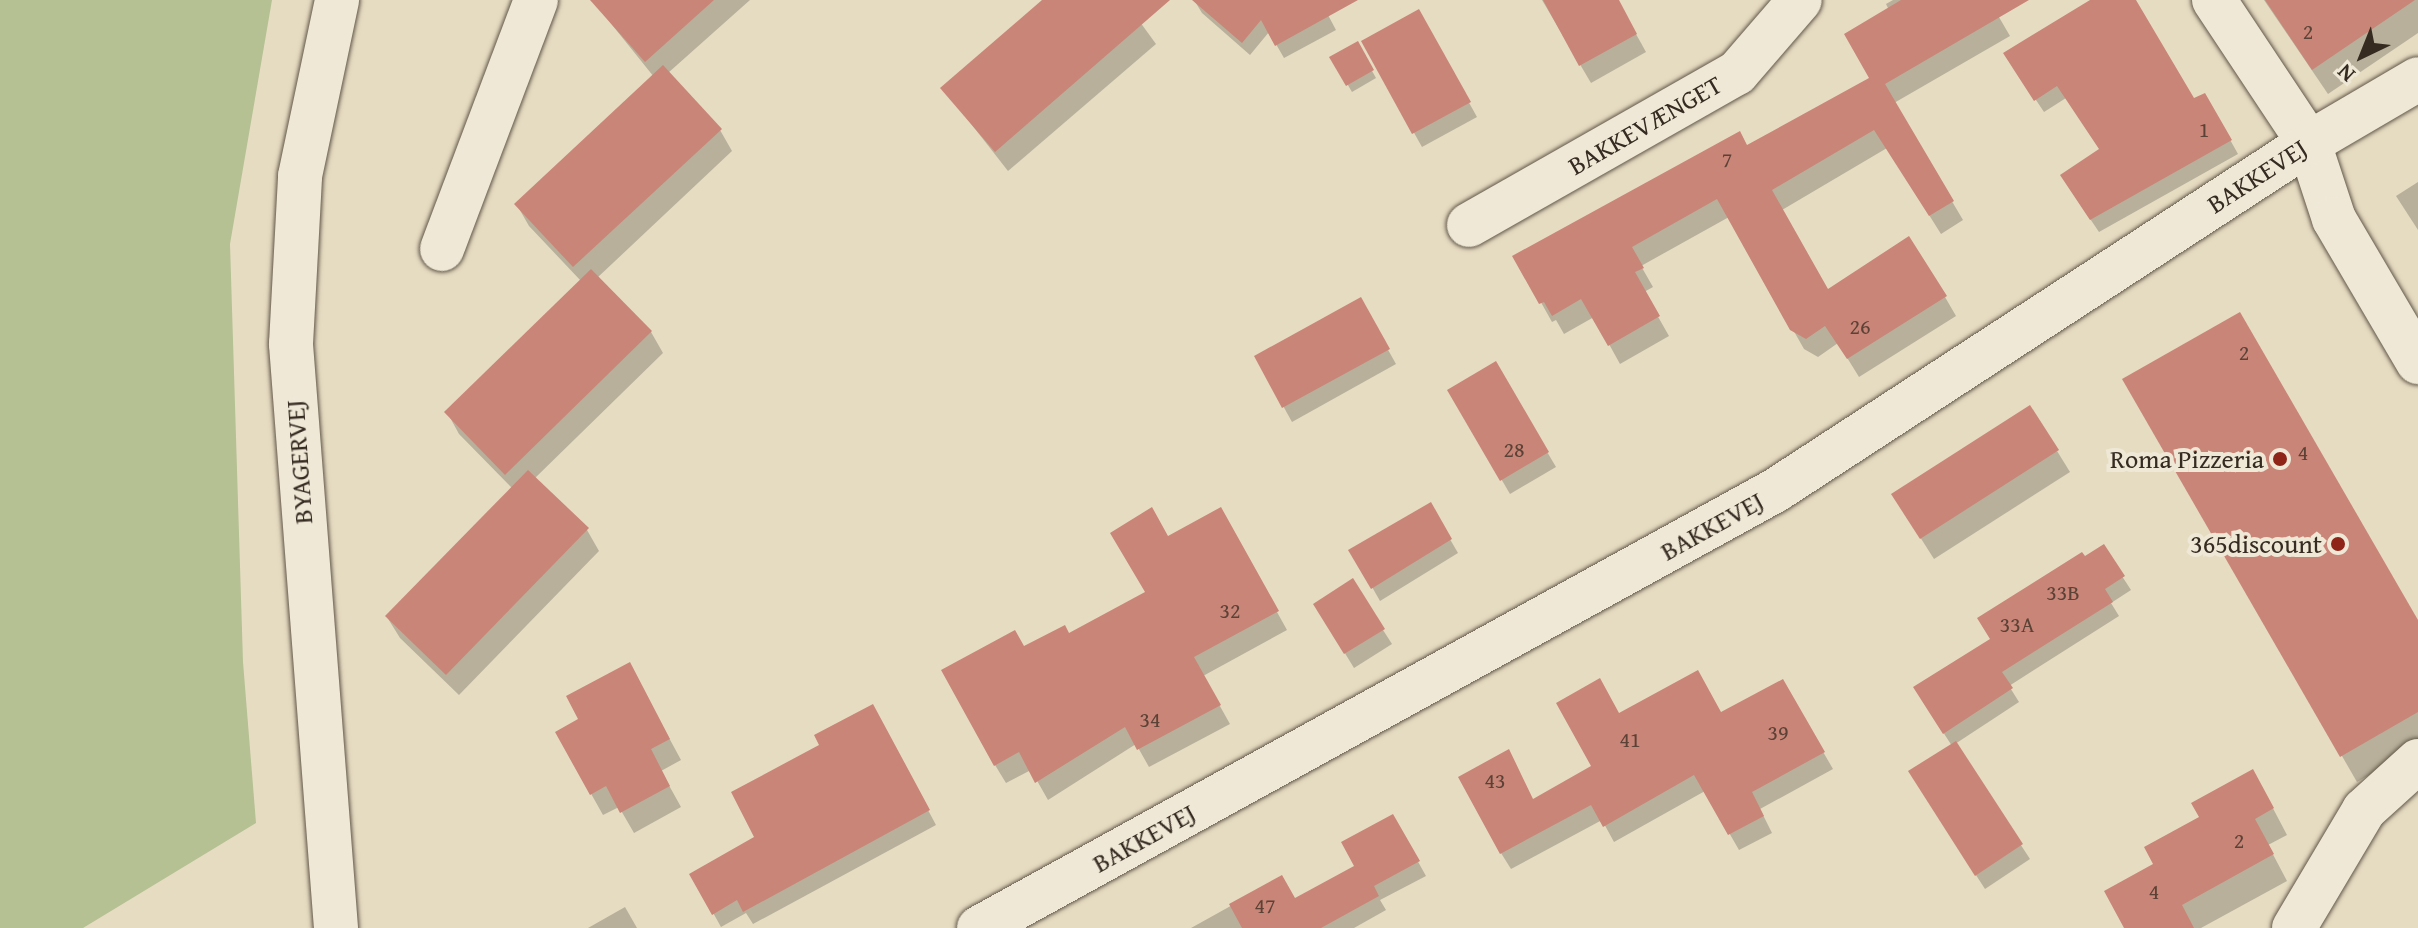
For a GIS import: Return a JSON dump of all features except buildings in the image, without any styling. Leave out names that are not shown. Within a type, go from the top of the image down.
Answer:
[{"type":"street","name":"BYAGERVEJ","points":[[336,928],[291,344],[300,176],[337,0]]},
{"type":"street","points":[[442,249],[536,0]]},
{"type":"street","name":"BAKKEVÆNGET","points":[[1469,225],[1737,73],[1800,0]]},
{"type":"street","points":[[2214,0],[2309,143],[2334,219],[2418,362]]},
{"type":"street","name":"BAKKEVEJ","points":[[979,928],[1776,490],[2309,143],[2418,79]]},
{"type":"street","points":[[2294,928],[2364,810],[2418,761]]},
{"type":"green space","points":[[0,0],[272,0],[230,244],[243,662],[256,823],[83,928],[0,928]]},
{"type":"place","name":"Roma Pizzeria","points":[[2280,459]]},
{"type":"place","name":"365discount","points":[[2338,544]]}]
